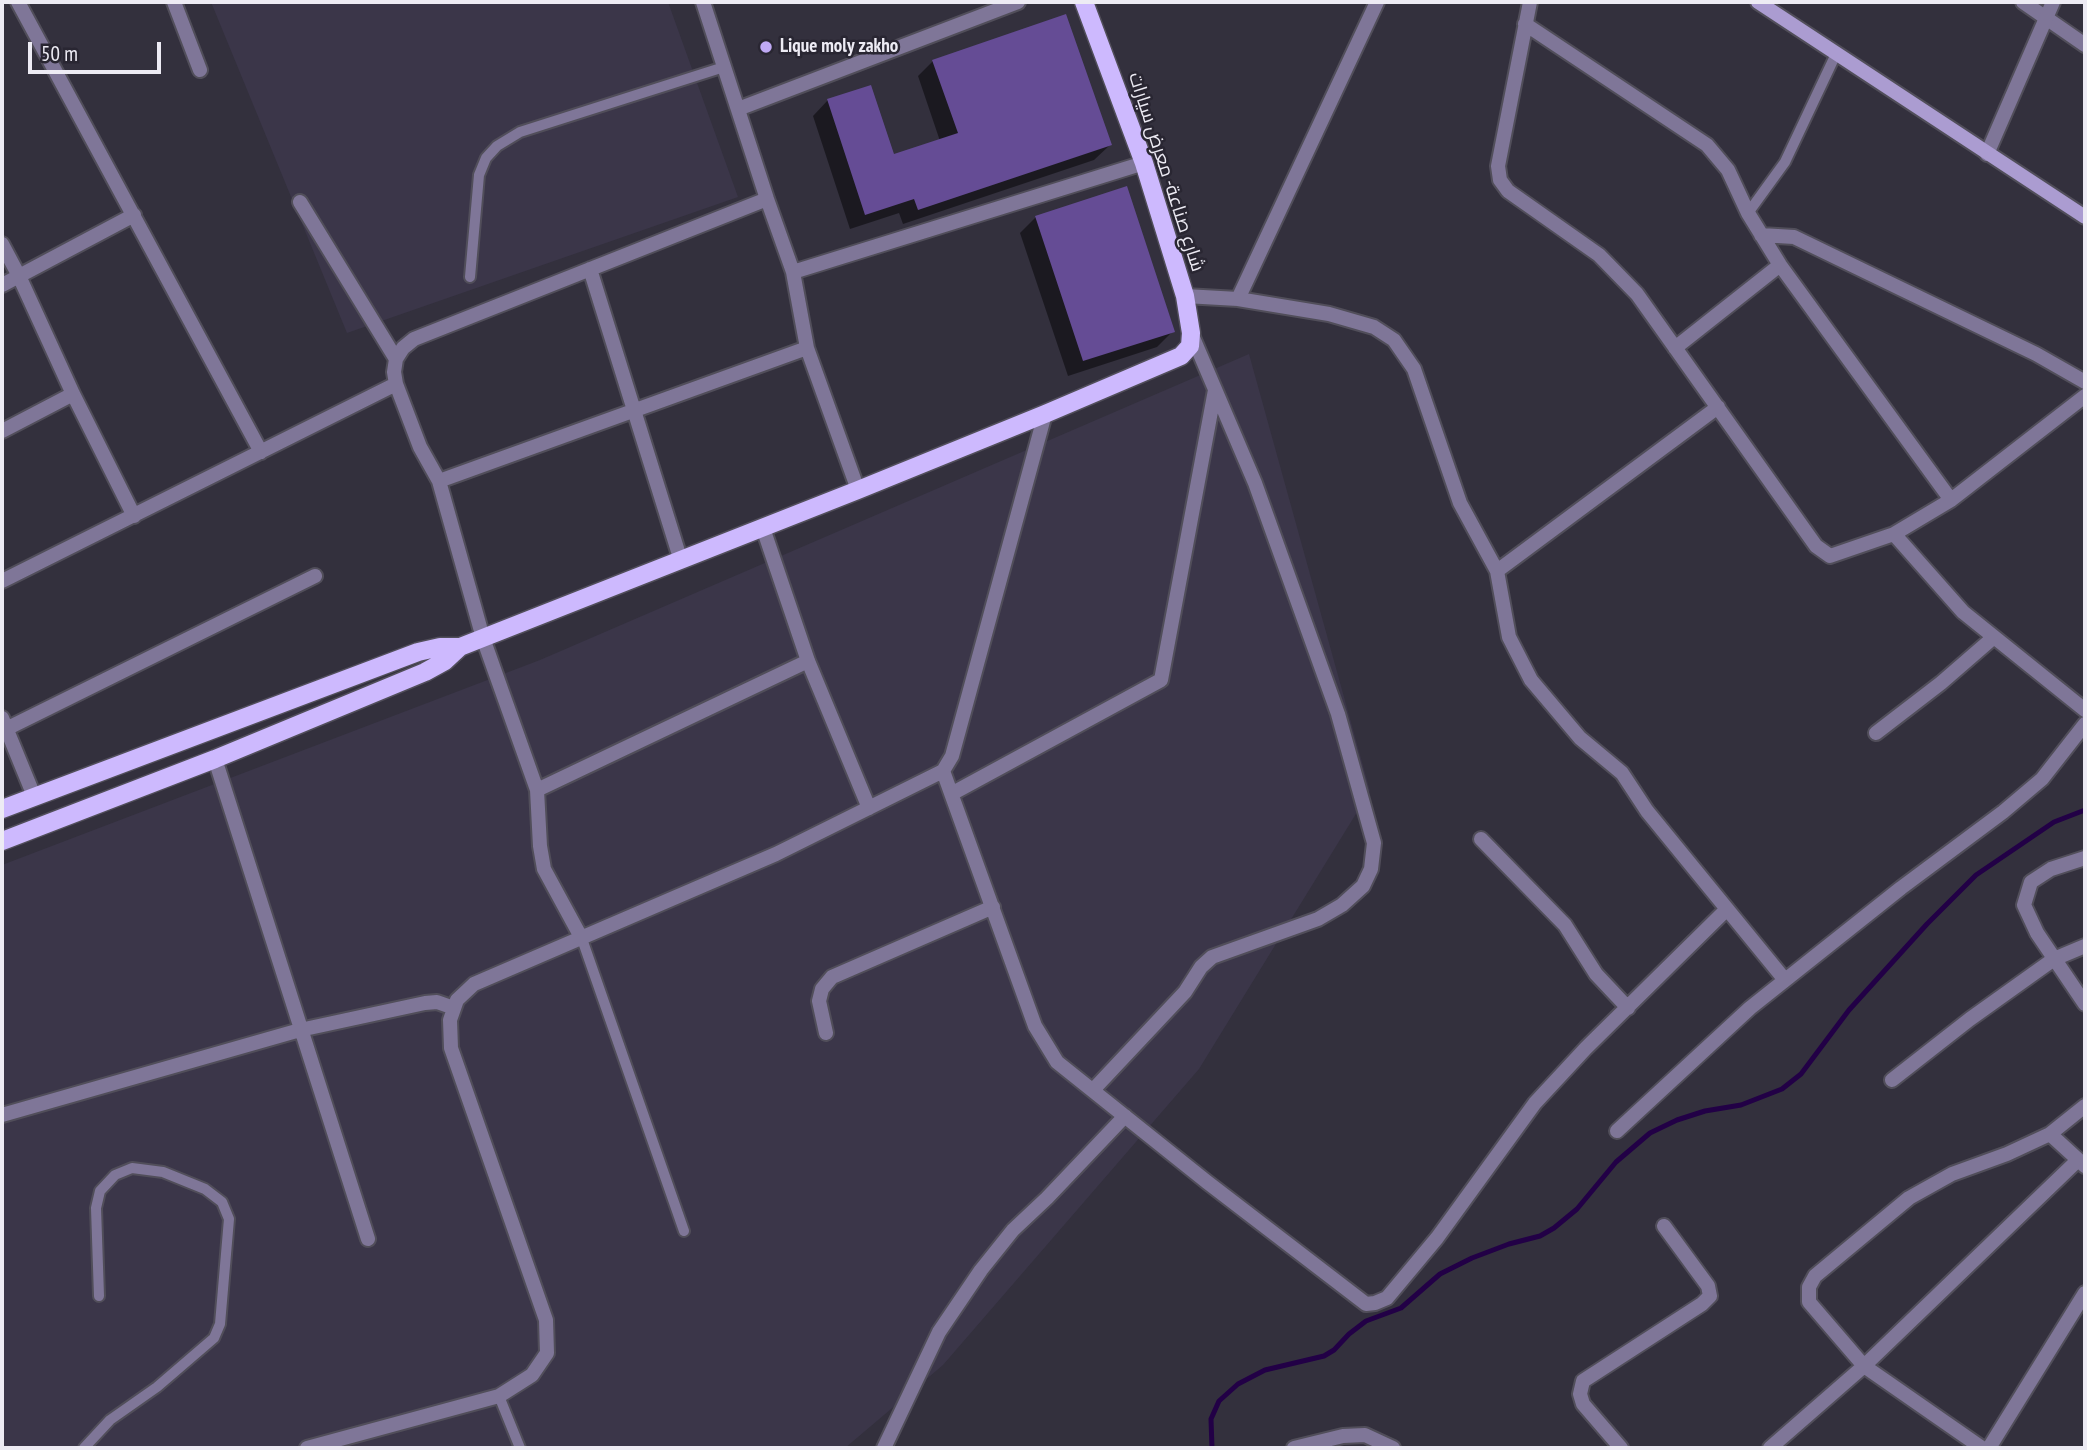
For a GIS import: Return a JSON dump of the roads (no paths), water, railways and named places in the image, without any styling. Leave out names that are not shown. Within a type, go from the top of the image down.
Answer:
[{"type":"main road","name":"شارع صناعة- معرض سيارات","points":[[1084,2],[1144,163],[1185,296],[1191,333]]},
{"type":"main road","points":[[1758,2],[2085,217]]},
{"type":"main road","points":[[2,809],[428,649],[460,647],[681,561],[1181,356],[1190,346],[1191,333]]},
{"type":"main road","points":[[2,841],[215,759],[425,671],[445,661],[460,647]]},
{"type":"street","points":[[19,2],[261,452]]},
{"type":"street","points":[[174,2],[201,70]]},
{"type":"street","points":[[702,2],[793,272],[807,348],[858,490]]},
{"type":"street","points":[[738,109],[984,8],[1018,2]]},
{"type":"street","points":[[1238,299],[1377,2]]},
{"type":"street","points":[[1530,2],[1498,166],[1500,180],[1508,191],[1599,255],[1637,294],[1816,546],[1830,556],[1894,534],[1951,500],[2085,396]]},
{"type":"street","points":[[2023,2],[2085,45]]},
{"type":"street","points":[[1987,154],[2053,2]]},
{"type":"street","points":[[1525,24],[1707,145],[1728,170],[1748,213],[1780,265],[1951,500]]},
{"type":"street","points":[[793,272],[1144,163]]},
{"type":"street","points":[[582,939],[544,869],[537,790],[483,638],[439,481],[412,429],[396,384],[396,359],[403,348],[414,339],[767,199]]},
{"type":"street","points":[[300,202],[396,359]]},
{"type":"street","points":[[2,285],[134,215]]},
{"type":"street","points":[[1761,235],[1794,237],[2036,354],[2085,382]]},
{"type":"street","points":[[2,244],[134,516]]},
{"type":"street","points":[[1675,348],[1780,265]]},
{"type":"street","points":[[590,269],[681,561]]},
{"type":"street","points":[[1185,296],[1238,299],[1329,314],[1374,327],[1394,340],[1414,369],[1460,503],[1497,571],[1509,637],[1531,680],[1580,738],[1622,773],[1647,811],[1785,980]]},
{"type":"street","points":[[1093,1090],[1185,992],[1201,967],[1212,957],[1318,919],[1342,905],[1363,886],[1371,869],[1374,843],[1338,714],[1255,483],[1191,333]]},
{"type":"street","points":[[439,481],[807,348]]},
{"type":"street","points":[[2,581],[396,384]]},
{"type":"street","points":[[953,793],[1161,680],[1215,390]]},
{"type":"street","points":[[2,431],[73,394]]},
{"type":"street","points":[[1497,571],[1718,407]]},
{"type":"street","points":[[307,1448],[499,1396],[532,1375],[547,1353],[546,1320],[451,1048],[449,1033],[454,1008],[465,991],[474,984],[776,854],[943,771],[952,755],[1045,414]]},
{"type":"street","points":[[763,528],[808,661],[869,808]]},
{"type":"street","points":[[1894,534],[1963,612],[2085,710]]},
{"type":"street","points":[[34,796],[4,723],[315,576]]},
{"type":"street","points":[[1876,733],[1941,683],[1994,637]]},
{"type":"street","points":[[537,790],[808,661]]},
{"type":"street","points":[[1617,1131],[1750,1008],[2023,796],[2042,779],[2085,724]]},
{"type":"street","points":[[215,759],[368,1239]]},
{"type":"street","points":[[943,771],[1035,1026],[1057,1062],[1366,1304],[1387,1298],[1437,1238],[1535,1103],[1727,909]]},
{"type":"street","points":[[1481,839],[1565,925],[1596,974],[1628,1007]]},
{"type":"street","points":[[2085,858],[2052,869],[2031,882],[2024,905],[2037,933],[2085,1004]]},
{"type":"street","points":[[826,1033],[818,1001],[822,989],[832,977],[993,907]]},
{"type":"street","points":[[1892,1080],[1970,1019],[2054,959],[2085,946]]},
{"type":"street","points":[[2,1115],[300,1030],[425,1003],[436,1002],[454,1008]]},
{"type":"street","points":[[1982,1448],[1864,1366],[1809,1303],[1810,1287],[1815,1276],[1909,1198],[1952,1174],[2007,1154],[2050,1134],[2085,1107]]},
{"type":"street","points":[[884,1448],[939,1332],[981,1270],[1013,1230],[1125,1116]]},
{"type":"street","points":[[1770,1448],[1864,1366],[2082,1163],[2050,1134]]},
{"type":"street","points":[[1621,1448],[1583,1404],[1580,1394],[1583,1381],[1702,1304],[1710,1296],[1708,1286],[1664,1226]]},
{"type":"street","points":[[1989,1448],[2085,1293]]},
{"type":"street","points":[[1294,1448],[1343,1436],[1365,1435],[1393,1448]]},
{"type":"lane","points":[[1748,213],[1785,162],[1836,54]]},
{"type":"lane","points":[[470,277],[479,175],[486,158],[498,146],[520,132],[724,68]]},
{"type":"lane","points":[[582,939],[684,1231]]},
{"type":"lane","points":[[84,1448],[110,1420],[157,1387],[215,1338],[220,1324],[229,1219],[222,1202],[205,1189],[163,1172],[132,1168],[115,1175],[100,1191],[96,1208],[99,1296]]},
{"type":"lane","points":[[499,1396],[520,1448]]},
{"type":"waterway","points":[[1212,1448],[1211,1419],[1219,1401],[1238,1384],[1265,1370],[1324,1356],[1366,1321],[1401,1308],[1440,1274],[1472,1258],[1540,1236],[1554,1228],[1577,1209],[1616,1162],[1650,1133],[1677,1120],[1705,1111],[1741,1105],[1782,1089],[1801,1074],[1849,1010],[1927,924],[1976,875],[2054,822],[2085,810]]},
{"type":"place","name":"Lique moly zakho","points":[[766,47]]}]
